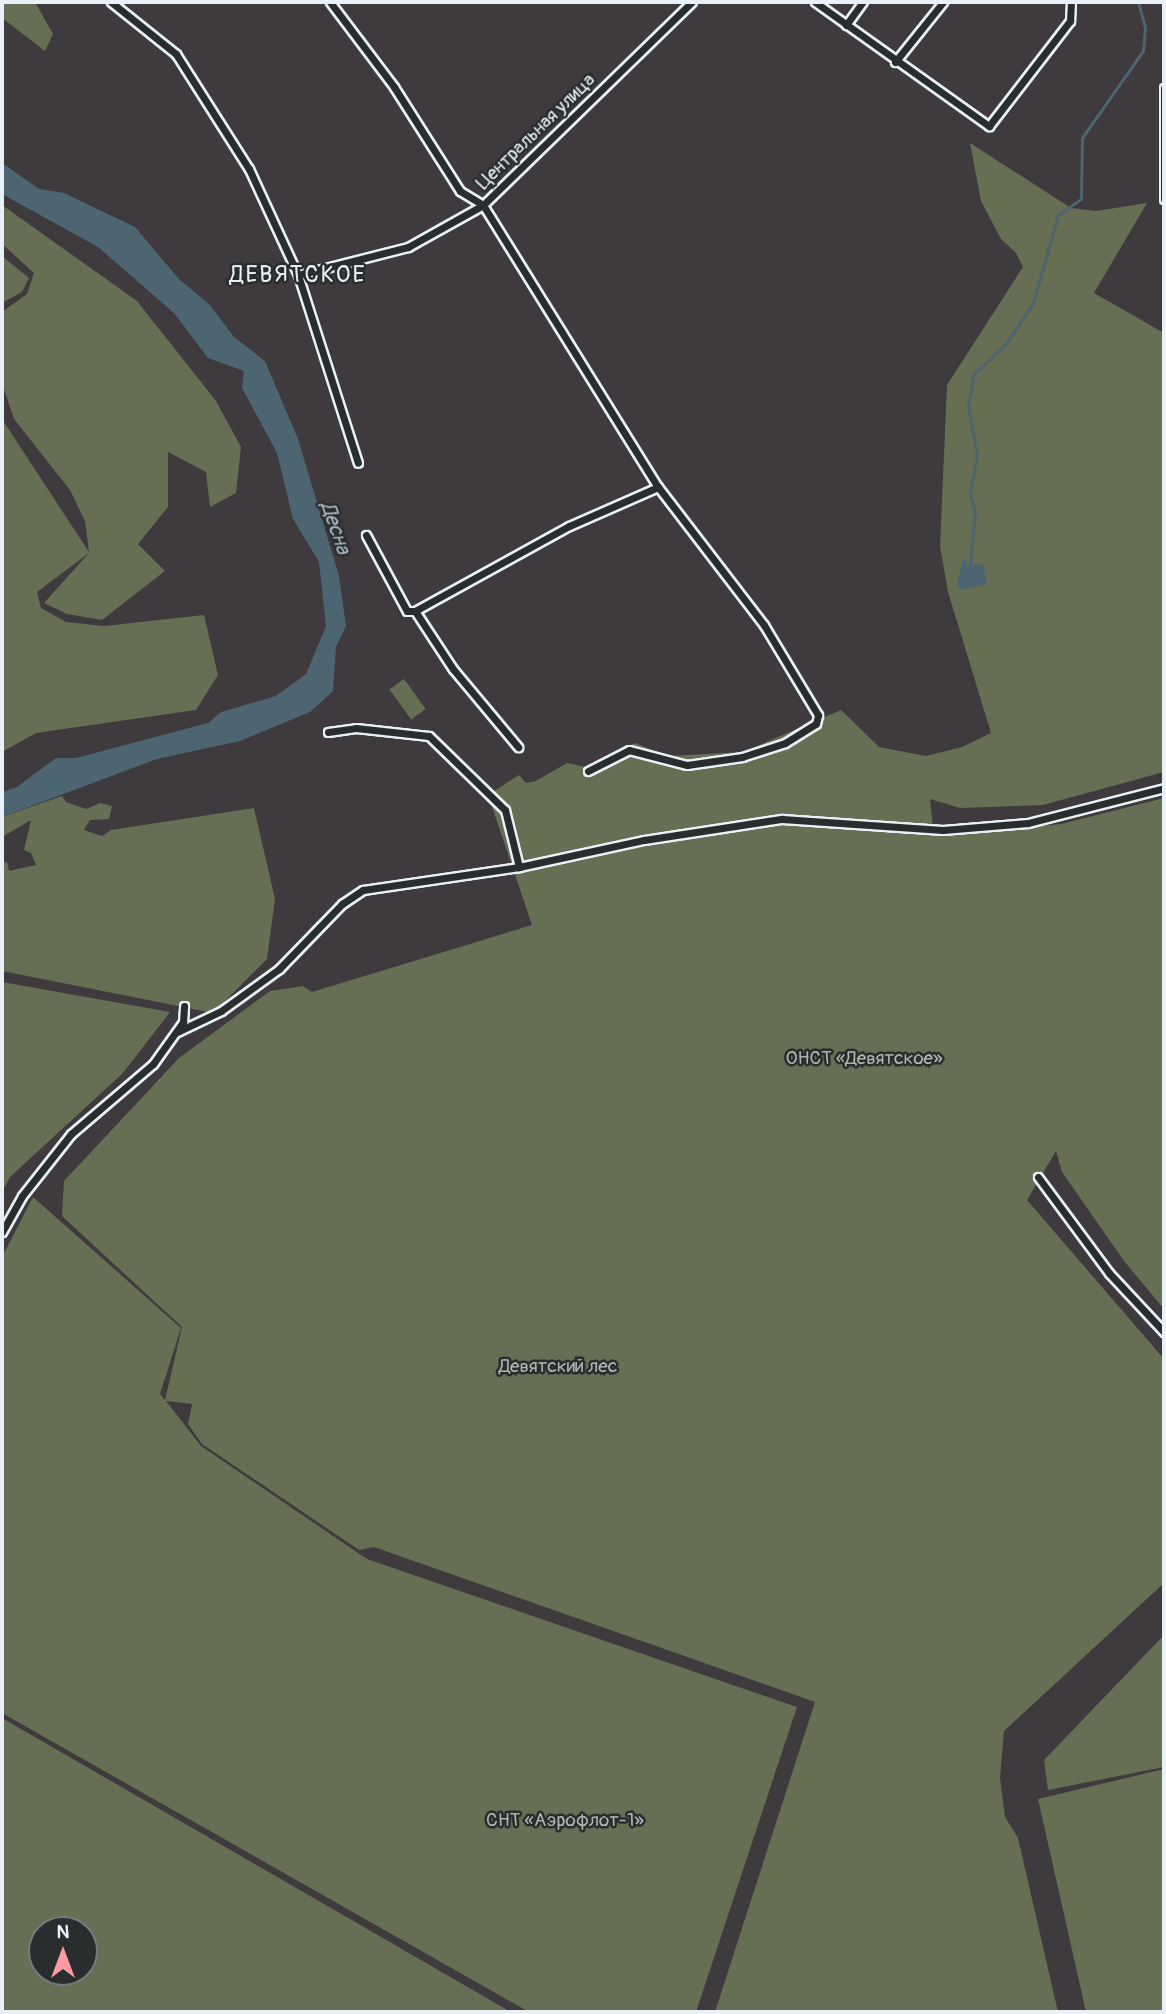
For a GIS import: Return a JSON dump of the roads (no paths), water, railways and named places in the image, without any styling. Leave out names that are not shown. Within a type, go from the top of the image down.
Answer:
[{"type":"street","points":[[111,2],[176,54],[249,169],[298,275],[358,463]]},
{"type":"street","points":[[330,2],[394,88],[460,191],[483,205],[658,487],[764,625],[818,715],[816,724],[785,744],[742,757],[687,765],[629,750],[588,771]]},
{"type":"street","name":"Центральная улица","points":[[298,275],[408,247],[483,205],[692,2]]},
{"type":"street","points":[[815,2],[895,62],[989,126],[1070,21],[1071,2]]},
{"type":"street","points":[[846,25],[863,2]]},
{"type":"street","points":[[895,62],[943,2]]},
{"type":"street","points":[[1164,88],[1164,199]]},
{"type":"street","points":[[366,535],[407,611],[415,611],[569,526],[658,487]]},
{"type":"street","points":[[415,611],[453,669],[519,747]]},
{"type":"street","points":[[328,732],[356,728],[429,736],[505,810],[519,867]]},
{"type":"street","points":[[177,1032],[221,1011],[279,969],[334,912],[363,890],[519,867],[644,840],[782,819],[943,830],[1028,823],[1164,788]]},
{"type":"street","points":[[2,1233],[22,1196],[71,1134],[153,1064],[177,1032],[184,1006]]},
{"type":"street","points":[[1038,1177],[1109,1273],[1164,1332]]},
{"type":"water","points":[[2,163],[39,189],[64,193],[135,227],[179,279],[210,305],[234,337],[265,361],[298,439],[339,576],[346,626],[336,647],[333,691],[310,712],[240,741],[157,759],[2,817],[2,792],[17,787],[56,758],[76,758],[208,723],[221,712],[276,696],[306,674],[326,626],[319,562],[293,519],[277,453],[242,388],[244,371],[208,358],[174,313],[98,247],[2,194]]},
{"type":"water","points":[[963,558],[970,565],[983,563],[987,581],[983,585],[960,590],[957,584]]},
{"type":"waterway","points":[[970,565],[975,512],[970,495],[977,454],[968,407],[974,374],[1005,345],[1033,303],[1058,215],[1081,199],[1082,138],[1143,51],[1145,28],[1138,2]]},
{"type":"district","name":"ДЕВЯТСКОЕ","points":[[298,275]]},
{"type":"water label","name":"Десна","points":[[335,528]]},
{"type":"park label","name":"ОНСТ «Девятское»","points":[[864,1059]]},
{"type":"park label","name":"Девятский лес","points":[[558,1367]]},
{"type":"park label","name":"СНТ «Аэрофлот-1»","points":[[565,1821]]}]
